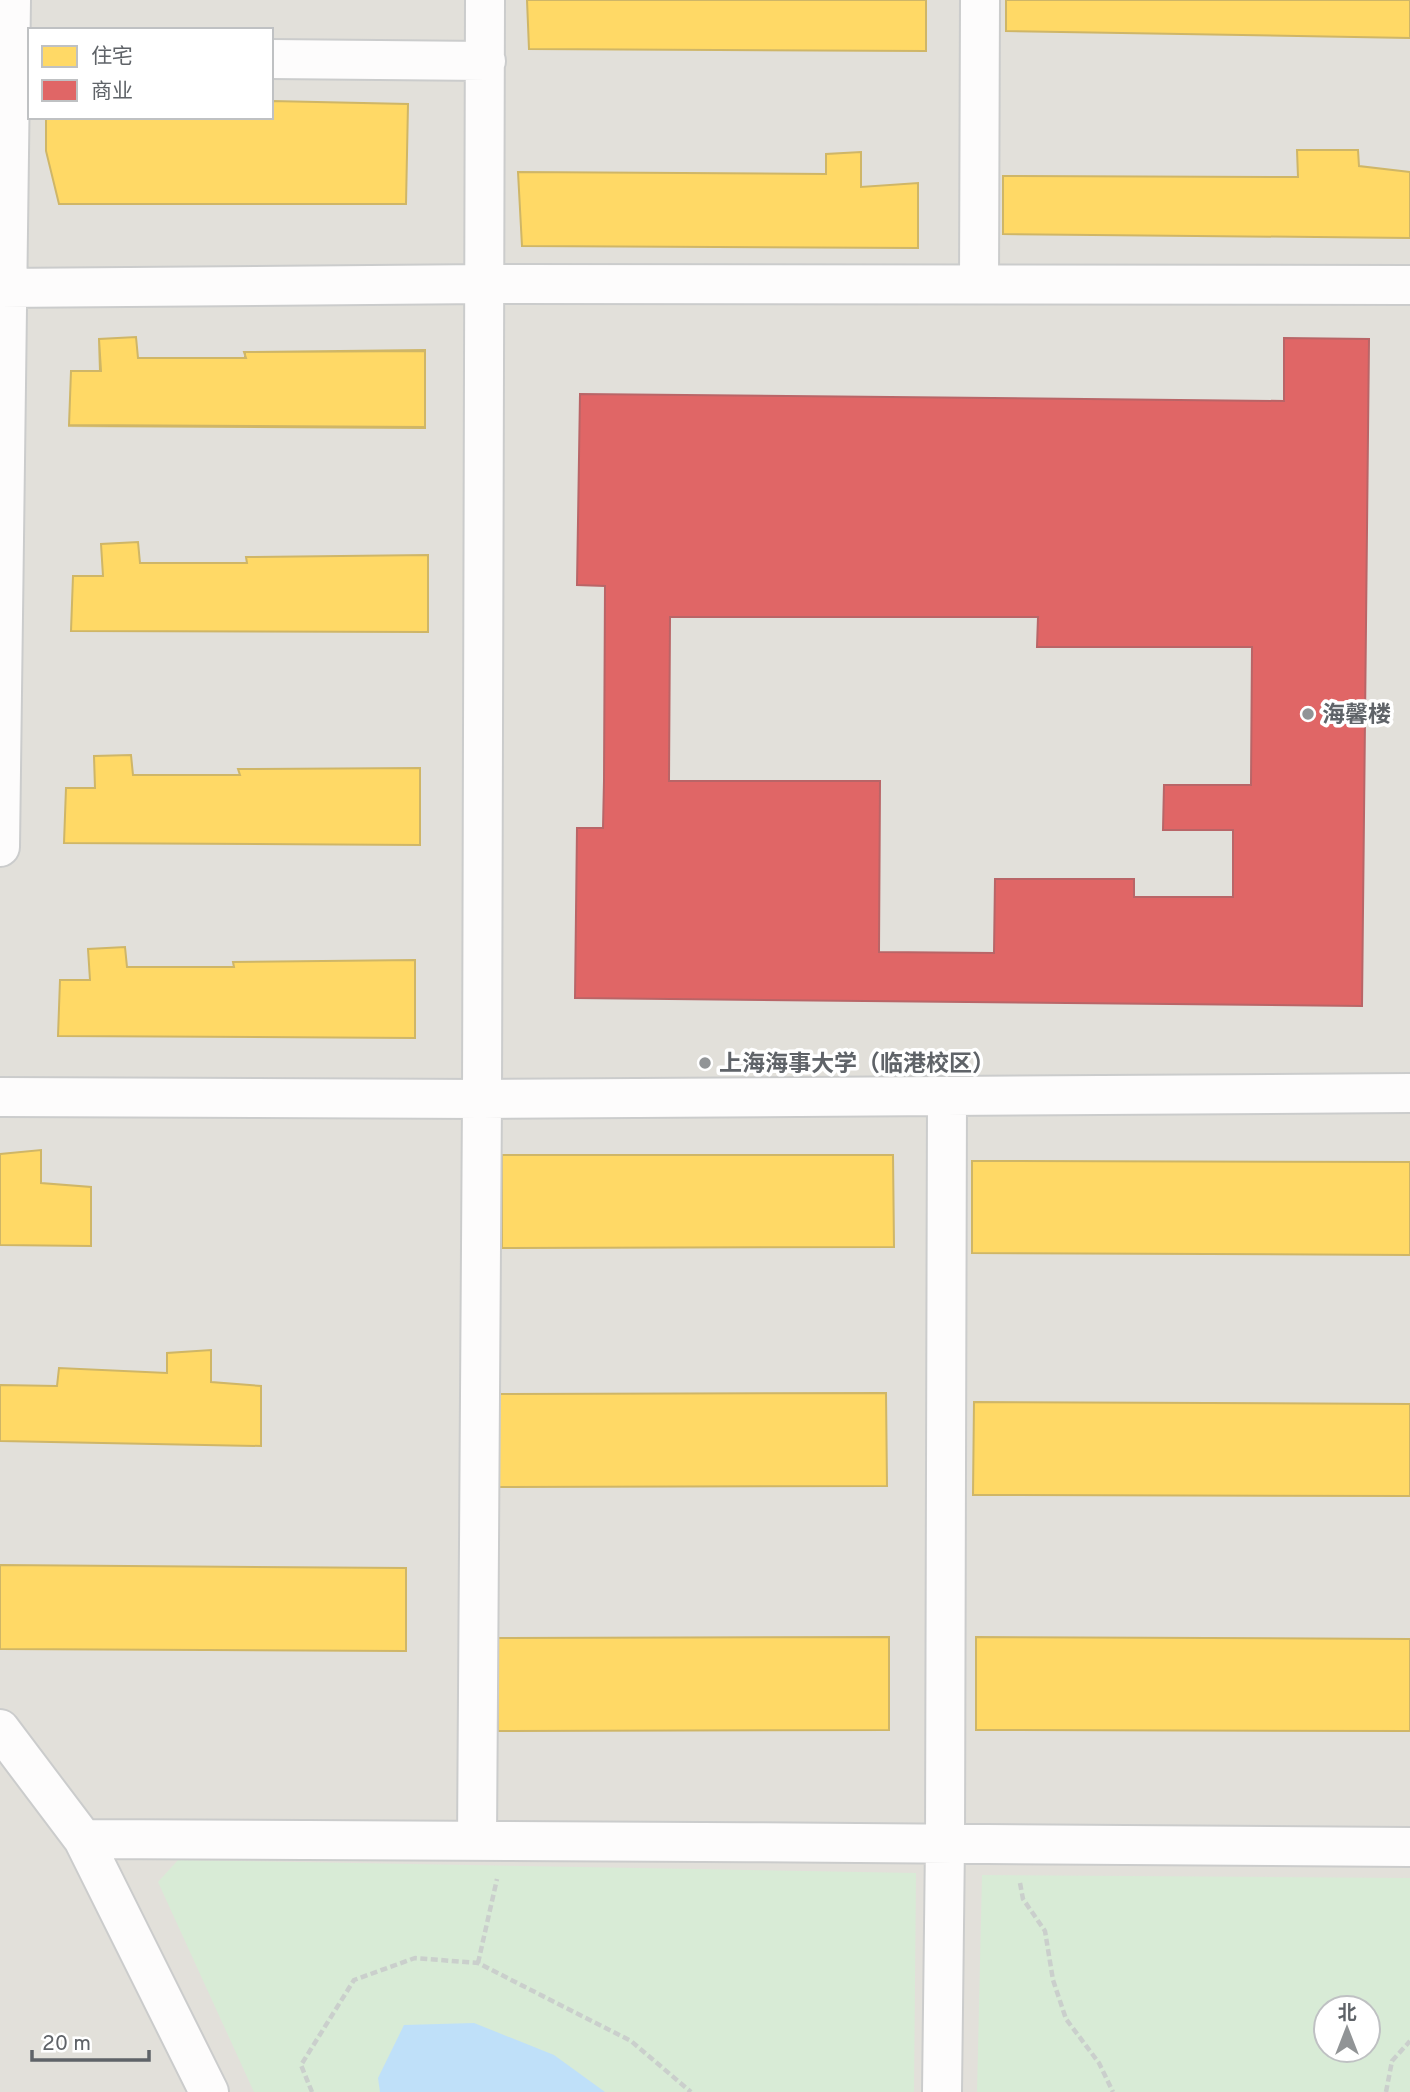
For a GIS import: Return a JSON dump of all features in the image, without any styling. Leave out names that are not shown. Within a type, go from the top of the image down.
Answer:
[{"type":"lane","points":[[0,847],[4,288],[11,0]]},
{"type":"lane","points":[[485,0],[482,1098],[491,1842]]},
{"type":"lane","points":[[979,284],[980,0]]},
{"type":"lane","points":[[273,59],[485,61]]},
{"type":"lane","points":[[4,288],[485,284],[1410,285]]},
{"type":"lane","points":[[0,1097],[482,1098],[1410,1093]]},
{"type":"lane","points":[[942,2092],[946,1843],[947,1096]]},
{"type":"lane","points":[[0,1729],[83,1839],[209,2092]]},
{"type":"lane","points":[[83,1839],[1410,1846]]},
{"type":"path","points":[[478,1963],[491,1842]]},
{"type":"path","points":[[1015,1843],[1023,1899],[1045,1931],[1053,1980],[1066,2020],[1099,2063],[1113,2092]]},
{"type":"path","points":[[312,2092],[301,2065],[354,1980],[415,1958],[478,1963],[631,2041],[691,2092]]},
{"type":"path","points":[[1386,2092],[1392,2061],[1410,2041]]},
{"type":"shaded area","name":"上海海事大学（临港校区）","points":[[0,0],[1410,0],[1410,2092],[0,2092]]},
{"type":"green space","points":[[178,1860],[916,1873],[914,2092],[254,2092],[158,1882]]},
{"type":"green space","points":[[982,1875],[1410,1878],[1410,2092],[977,2092]]},
{"type":"water","points":[[474,2023],[554,2055],[605,2092],[380,2092],[378,2078],[404,2025]]},
{"type":"building: 住宅","points":[[527,0],[926,0],[926,51],[529,49]]},
{"type":"building: 住宅","points":[[1006,0],[1410,0],[1410,38],[1006,31]]},
{"type":"building: 住宅","points":[[273,101],[408,104],[406,204],[59,204],[46,151],[46,119],[273,119]]},
{"type":"building: 住宅","points":[[1297,150],[1358,150],[1359,166],[1410,172],[1410,238],[1003,234],[1003,176],[1298,177]]},
{"type":"building: 住宅","points":[[861,152],[861,187],[918,183],[918,248],[522,246],[518,172],[826,174],[826,154]]},
{"type":"building: 住宅","points":[[136,337],[138,358],[246,358],[244,352],[425,351],[425,428],[69,426],[71,371],[101,371],[99,339]]},
{"type":"building: 住宅","points":[[136,337],[138,358],[245,358],[245,352],[425,350],[425,427],[69,425],[71,371],[100,371],[99,339]]},
{"type":"building: 住宅","points":[[138,542],[140,563],[247,563],[246,557],[428,555],[428,632],[71,631],[73,576],[103,576],[101,544]]},
{"type":"building: 住宅","points":[[131,755],[133,775],[240,775],[238,769],[420,768],[420,845],[64,843],[66,788],[95,788],[94,756]]},
{"type":"building: 住宅","points":[[125,947],[127,967],[234,967],[233,962],[415,960],[415,1038],[58,1036],[60,980],[90,980],[88,949]]},
{"type":"building: 住宅","points":[[41,1150],[41,1183],[91,1187],[91,1246],[0,1245],[0,1154]]},
{"type":"building: 住宅","points":[[502,1155],[893,1155],[894,1247],[502,1248]]},
{"type":"building: 住宅","points":[[972,1161],[1410,1162],[1410,1255],[972,1253]]},
{"type":"building: 住宅","points":[[211,1350],[211,1382],[261,1386],[261,1446],[0,1441],[0,1385],[57,1386],[59,1368],[167,1373],[167,1353]]},
{"type":"building: 住宅","points":[[886,1393],[887,1486],[495,1487],[495,1394]]},
{"type":"building: 住宅","points":[[974,1402],[1410,1404],[1410,1496],[973,1495]]},
{"type":"building: 住宅","points":[[0,1565],[406,1568],[406,1651],[0,1649]]},
{"type":"building: 住宅","points":[[889,1637],[889,1730],[498,1731],[498,1638]]},
{"type":"building: 住宅","points":[[976,1637],[1410,1639],[1410,1731],[976,1730]]},
{"type":"building: 商业","name":"海馨楼","points":[[1284,338],[1369,339],[1362,1006],[575,998],[577,828],[603,828],[604,781],[605,586],[577,585],[580,394],[1284,401]],"holes":[[[670,617],[1038,617],[1037,647],[1252,647],[1251,785],[1164,785],[1163,830],[1233,830],[1233,897],[1134,897],[1134,879],[995,879],[994,953],[879,952],[880,781],[669,781]]]},
{"type":"place","name":"海馨楼","points":[[1308,714]]},
{"type":"place","name":"上海海事大学（临港校区）","points":[[705,1063]]}]
